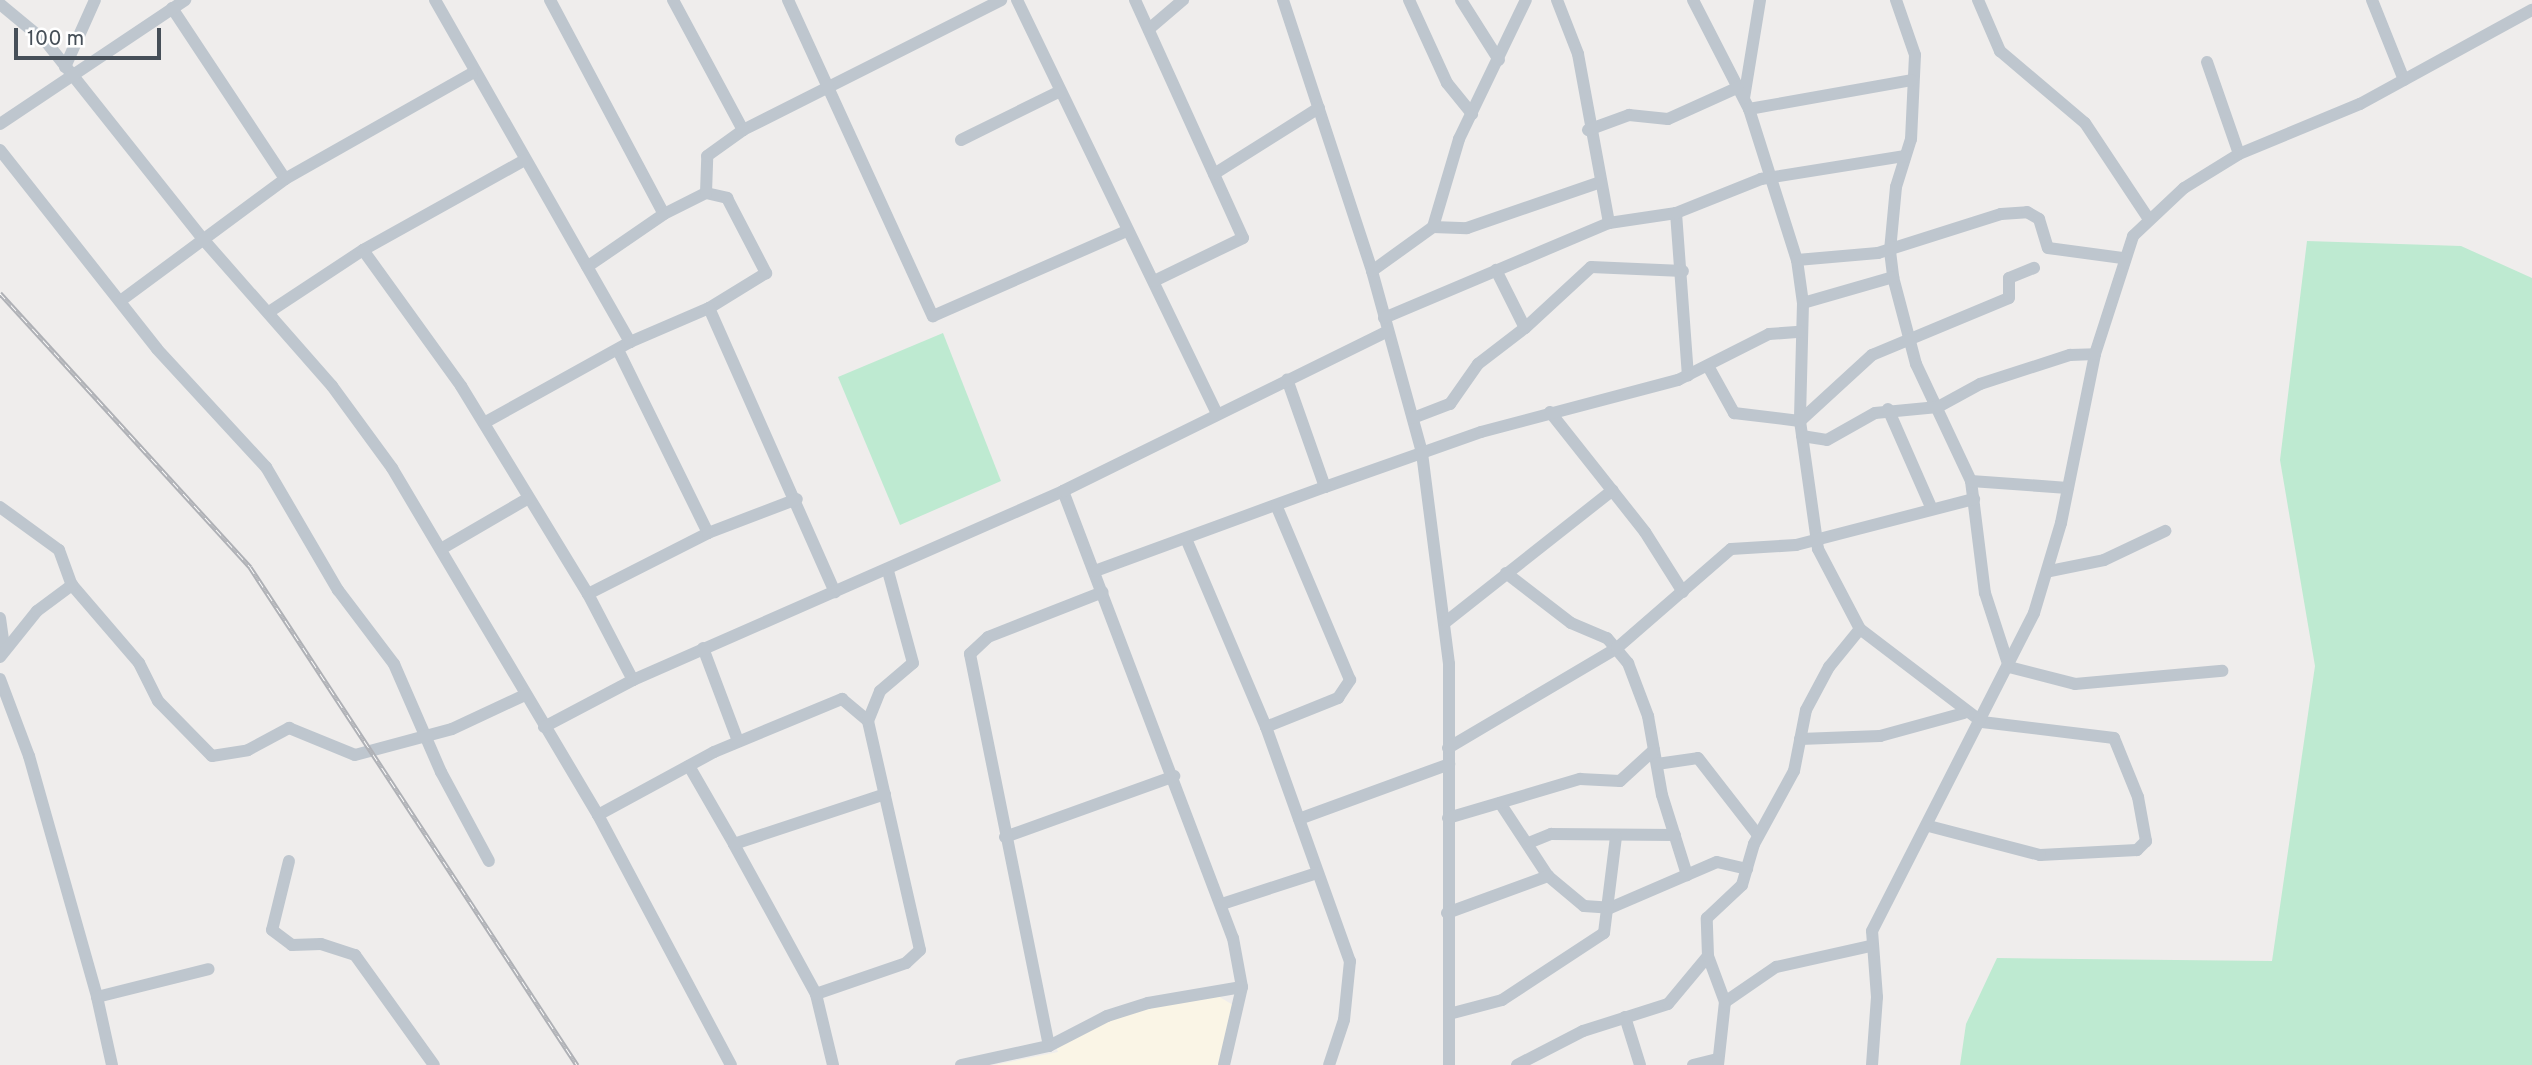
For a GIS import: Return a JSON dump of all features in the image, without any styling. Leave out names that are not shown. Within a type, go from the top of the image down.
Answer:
[{"type":"street","points":[[68,69],[95,0]]},
{"type":"street","points":[[0,124],[68,69],[185,0]]},
{"type":"street","points":[[435,0],[472,74],[587,267],[708,533]]},
{"type":"street","points":[[550,0],[664,214]]},
{"type":"street","points":[[673,0],[743,130]]},
{"type":"street","points":[[788,0],[833,87],[933,316],[1127,231]]},
{"type":"street","points":[[706,193],[707,156],[743,130],[1001,0]]},
{"type":"street","points":[[1017,0],[1217,413]]},
{"type":"street","points":[[1135,0],[1242,241],[1154,281]]},
{"type":"street","points":[[1149,29],[1184,0]]},
{"type":"street","points":[[1283,0],[1372,271],[1422,453],[1447,621],[1449,1065]]},
{"type":"street","points":[[1409,0],[1447,83],[1472,114]]},
{"type":"street","points":[[1461,0],[1499,60]]},
{"type":"street","points":[[1372,271],[1433,227],[1472,114],[1526,0]]},
{"type":"street","points":[[1557,0],[1578,54],[1588,130],[1609,223]]},
{"type":"street","points":[[1693,0],[1743,99],[1797,260],[1803,303],[1800,332],[1800,421],[1817,539],[1860,629],[1964,713],[1982,722],[2114,738],[2138,797],[2142,848],[2040,855],[1929,826]]},
{"type":"street","points":[[1743,99],[1760,0]]},
{"type":"street","points":[[1896,0],[1915,55],[1905,156],[1889,251],[1893,277],[1907,339],[1970,481],[1985,593],[2009,667]]},
{"type":"street","points":[[1978,0],[2015,70],[2085,123],[2148,218]]},
{"type":"street","points":[[2372,0],[2404,80]]},
{"type":"street","points":[[0,4],[68,69],[202,238],[269,312],[392,468],[598,815],[731,1065]]},
{"type":"street","points":[[172,8],[285,178]]},
{"type":"street","points":[[1872,1065],[1877,997],[1870,946],[1879,917],[1929,826],[2009,667],[2050,571],[2095,354],[2122,258],[2148,218],[2239,154],[2404,80],[2526,20],[2532,10]]},
{"type":"street","points":[[2207,62],[2239,154]]},
{"type":"street","points":[[123,299],[285,178],[472,74]]},
{"type":"street","points":[[1588,130],[1629,115],[1668,119],[1743,99],[1911,80]]},
{"type":"street","points":[[961,140],[1060,92]]},
{"type":"street","points":[[1214,174],[1320,108]]},
{"type":"street","points":[[0,150],[123,299],[157,349],[266,467],[358,619],[383,645],[489,861]]},
{"type":"street","points":[[1384,318],[1609,223],[1676,213],[1771,177],[1905,156]]},
{"type":"street","points":[[269,312],[363,250],[525,160]]},
{"type":"street","points":[[1433,227],[1467,228],[1598,183]]},
{"type":"street","points":[[484,423],[624,346],[709,308],[766,274],[727,198],[706,193],[664,214],[587,267]]},
{"type":"street","points":[[1797,260],[1889,251],[2001,214],[2027,212],[2039,219],[2048,248],[2122,258]]},
{"type":"street","points":[[1676,213],[1683,271],[1688,376]]},
{"type":"street","points":[[363,250],[484,423],[527,499],[588,594],[633,680]]},
{"type":"street","points":[[1413,418],[1450,404],[1478,364],[1525,328],[1591,267],[1683,271]]},
{"type":"street","points":[[1800,421],[1855,368],[1907,339],[2009,298],[2009,278],[2034,268]]},
{"type":"street","points":[[1496,270],[1525,328]]},
{"type":"street","points":[[1803,303],[1893,277]]},
{"type":"street","points":[[709,308],[797,499],[835,592]]},
{"type":"street","points":[[544,727],[633,680],[887,571],[1063,491],[1388,331]]},
{"type":"street","points":[[1095,571],[1187,541],[1325,487],[1422,453],[1550,412],[1688,376],[1769,334],[1800,332]]},
{"type":"street","points":[[1802,436],[1835,438],[1888,409],[1938,407],[2027,368],[2095,354]]},
{"type":"street","points":[[1708,366],[1734,413],[1800,421]]},
{"type":"street","points":[[1287,379],[1325,487]]},
{"type":"street","points":[[1888,409],[1932,509]]},
{"type":"street","points":[[1550,412],[1614,490],[1683,592]]},
{"type":"street","points":[[1970,481],[2068,488]]},
{"type":"street","points":[[1447,621],[1614,490]]},
{"type":"street","points":[[1063,491],[1222,904],[1242,987],[1224,1065]]},
{"type":"street","points":[[441,549],[527,499]]},
{"type":"street","points":[[588,594],[708,533],[797,499]]},
{"type":"street","points":[[1448,748],[1616,648],[1731,549],[1817,539],[1974,499]]},
{"type":"street","points":[[0,507],[51,541],[67,562],[72,585],[90,599],[117,643],[139,663],[158,701],[183,720],[203,752],[248,750],[289,728],[349,756],[427,736],[525,695]]},
{"type":"street","points":[[1266,727],[1338,698],[1350,680],[1277,507]]},
{"type":"street","points":[[2050,571],[2104,560],[2165,531]]},
{"type":"street","points":[[1187,541],[1266,727],[1352,974],[1329,1065]]},
{"type":"street","points":[[816,994],[906,963],[920,950],[868,721],[880,691],[913,663],[887,571]]},
{"type":"street","points":[[1506,573],[1571,623],[1616,648],[1637,678],[1687,875]]},
{"type":"street","points":[[2,651],[72,585]]},
{"type":"street","points":[[1049,1046],[970,654],[988,637],[1103,592]]},
{"type":"street","points":[[0,618],[2,651]]},
{"type":"street","points":[[1693,1065],[1717,1062],[1725,1002],[1708,956],[1707,918],[1737,892],[1758,835],[1794,771],[1806,710],[1829,667],[1860,629]]},
{"type":"street","points":[[704,648],[738,741]]},
{"type":"street","points":[[2009,667],[2075,684],[2222,671]]},
{"type":"street","points":[[0,679],[2,694],[29,756],[97,997],[112,1065]]},
{"type":"street","points":[[598,815],[738,741],[842,699],[868,721]]},
{"type":"street","points":[[1800,739],[1880,736],[1964,713]]},
{"type":"street","points":[[1448,818],[1580,779],[1619,781],[1655,757],[1698,758],[1758,835]]},
{"type":"street","points":[[1299,819],[1449,764]]},
{"type":"street","points":[[689,766],[816,994],[833,1065]]},
{"type":"street","points":[[1005,837],[1174,776]]},
{"type":"street","points":[[734,844],[885,794]]},
{"type":"street","points":[[1500,803],[1531,842],[1548,876],[1584,906],[1610,908],[1717,862],[1747,869]]},
{"type":"street","points":[[1531,842],[1551,834],[1616,837],[1675,835]]},
{"type":"street","points":[[1449,1014],[1502,1000],[1594,943],[1609,923],[1616,837]]},
{"type":"street","points":[[289,861],[272,930],[292,945],[321,944],[355,955],[434,1065]]},
{"type":"street","points":[[1222,904],[1317,873]]},
{"type":"street","points":[[1447,913],[1548,876]]},
{"type":"street","points":[[1725,1002],[1776,967],[1870,946]]},
{"type":"street","points":[[1517,1065],[1625,1017],[1678,997],[1708,956]]},
{"type":"street","points":[[97,997],[209,969]]},
{"type":"street","points":[[961,1065],[1049,1046],[1107,1016],[1242,987]]},
{"type":"street","points":[[1625,1017],[1640,1065]]},
{"type":"shaded area","points":[[1218,996],[1233,1005],[1219,1065],[994,1065],[1058,1052],[1055,1045],[1136,1009]]},
{"type":"green space","points":[[2307,241],[2461,246],[2532,278],[2532,1065],[1960,1065],[1966,1024],[1997,958],[2272,961],[2315,666],[2280,460]]},
{"type":"green space","points":[[943,333],[1001,481],[900,525],[838,377]]},
{"type":"railway","points":[[0,293],[250,567],[577,1065]]}]
